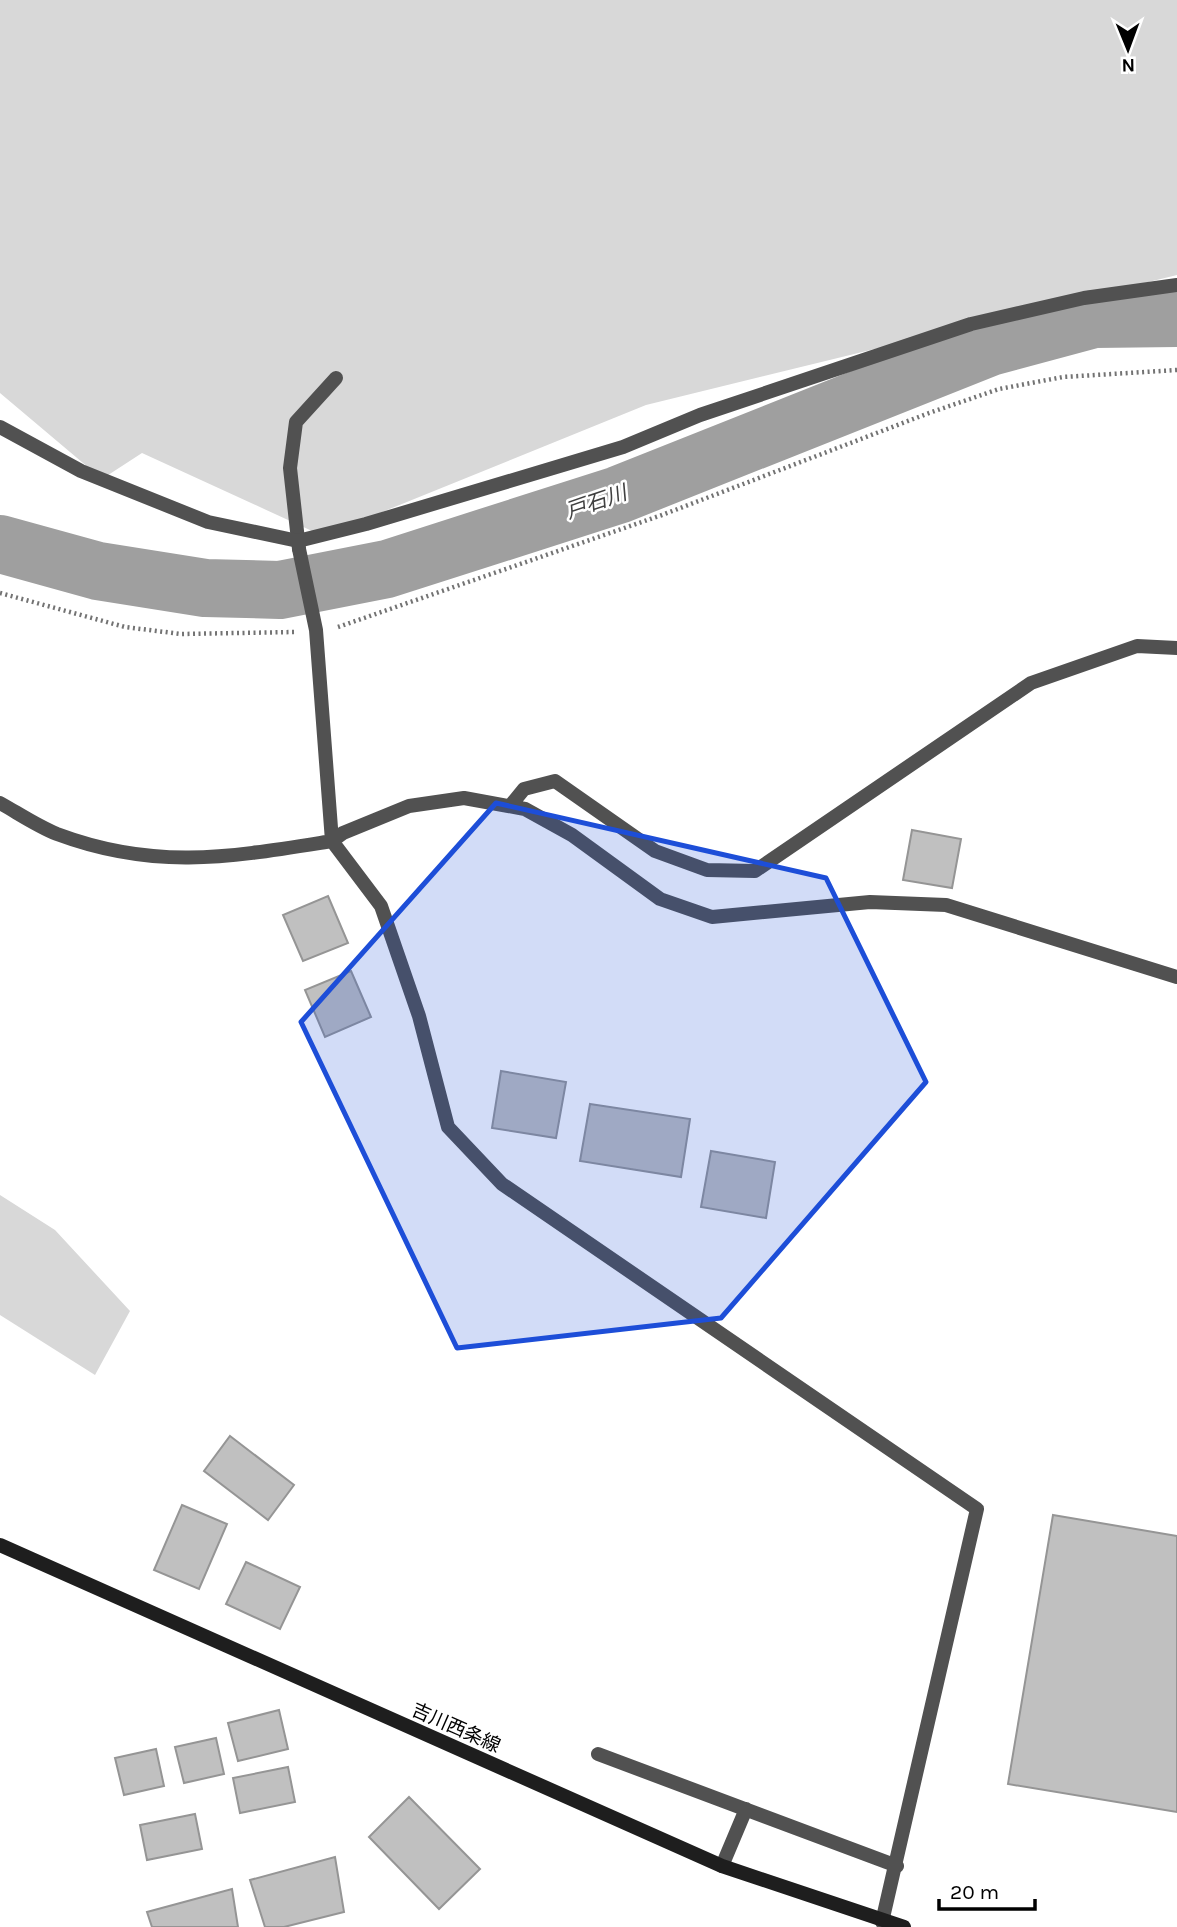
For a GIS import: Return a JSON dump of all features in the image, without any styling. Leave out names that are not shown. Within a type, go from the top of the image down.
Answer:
[{"type":"main road","name":"吉川西条線","points":[[0,1545],[123,1602],[722,1866],[882,1922],[904,1927]]},
{"type":"street","points":[[0,427],[82,471],[208,522],[299,545],[623,447],[700,415],[971,324],[1084,298],[1177,285]]},
{"type":"street","points":[[337,378],[296,422],[290,468],[299,545],[315,627],[332,841],[380,906],[419,1016],[448,1126],[502,1184],[977,1509],[882,1922]]},
{"type":"street","points":[[510,806],[524,789],[555,781],[655,850],[708,870],[755,871],[1031,683],[1138,646],[1177,648]]},
{"type":"street","points":[[0,803],[56,833],[144,857],[225,858],[332,841],[343,833],[409,806],[464,798],[525,809],[572,835],[660,899],[712,917],[870,902],[946,905],[1177,977]]},
{"type":"street","points":[[598,1754],[897,1866]]},
{"type":"street","points":[[722,1866],[746,1809]]},
{"type":"path","points":[[0,593],[71,615],[181,634],[349,626],[662,515],[999,389],[1063,377],[1177,370]]},
{"type":"highlighted area","points":[[496,803],[826,878],[926,1082],[721,1318],[457,1348],[301,1022]]},
{"type":"shaded area","points":[[0,0],[1177,0],[1177,275],[646,405],[323,536],[142,453],[102,479],[0,393]]},
{"type":"shaded area","points":[[0,1195],[55,1230],[130,1311],[95,1375],[0,1315]]},
{"type":"building","points":[[912,830],[961,839],[952,888],[903,880]]},
{"type":"building","points":[[328,896],[348,943],[303,961],[283,915]]},
{"type":"building","points":[[351,971],[371,1017],[325,1037],[305,990]]},
{"type":"building","points":[[501,1071],[566,1082],[556,1138],[492,1128]]},
{"type":"building","points":[[590,1104],[690,1119],[681,1177],[580,1161]]},
{"type":"building","points":[[711,1151],[775,1162],[766,1218],[701,1207]]},
{"type":"building","points":[[230,1436],[294,1485],[268,1520],[204,1471]]},
{"type":"building","points":[[182,1505],[227,1524],[199,1589],[154,1570]]},
{"type":"building","points":[[1053,1515],[1177,1536],[1177,1812],[1008,1784]]},
{"type":"building","points":[[246,1562],[300,1587],[280,1629],[226,1604]]},
{"type":"building","points":[[279,1710],[288,1749],[238,1761],[228,1723]]},
{"type":"building","points":[[216,1738],[224,1774],[184,1783],[175,1747]]},
{"type":"building","points":[[156,1749],[164,1786],[124,1795],[115,1758]]},
{"type":"building","points":[[288,1767],[295,1802],[240,1813],[233,1778]]},
{"type":"building","points":[[409,1797],[480,1869],[439,1909],[369,1837]]},
{"type":"building","points":[[195,1814],[202,1849],[147,1860],[140,1825]]},
{"type":"building","points":[[335,1857],[344,1912],[284,1927],[265,1927],[250,1880]]},
{"type":"building","points":[[232,1889],[238,1927],[152,1927],[147,1912]]},
{"type":"waterway","name":"戸石川","points":[[0,544],[98,571],[205,588],[280,590],[387,569],[618,495],[990,347],[1094,319],[1177,318]]}]
